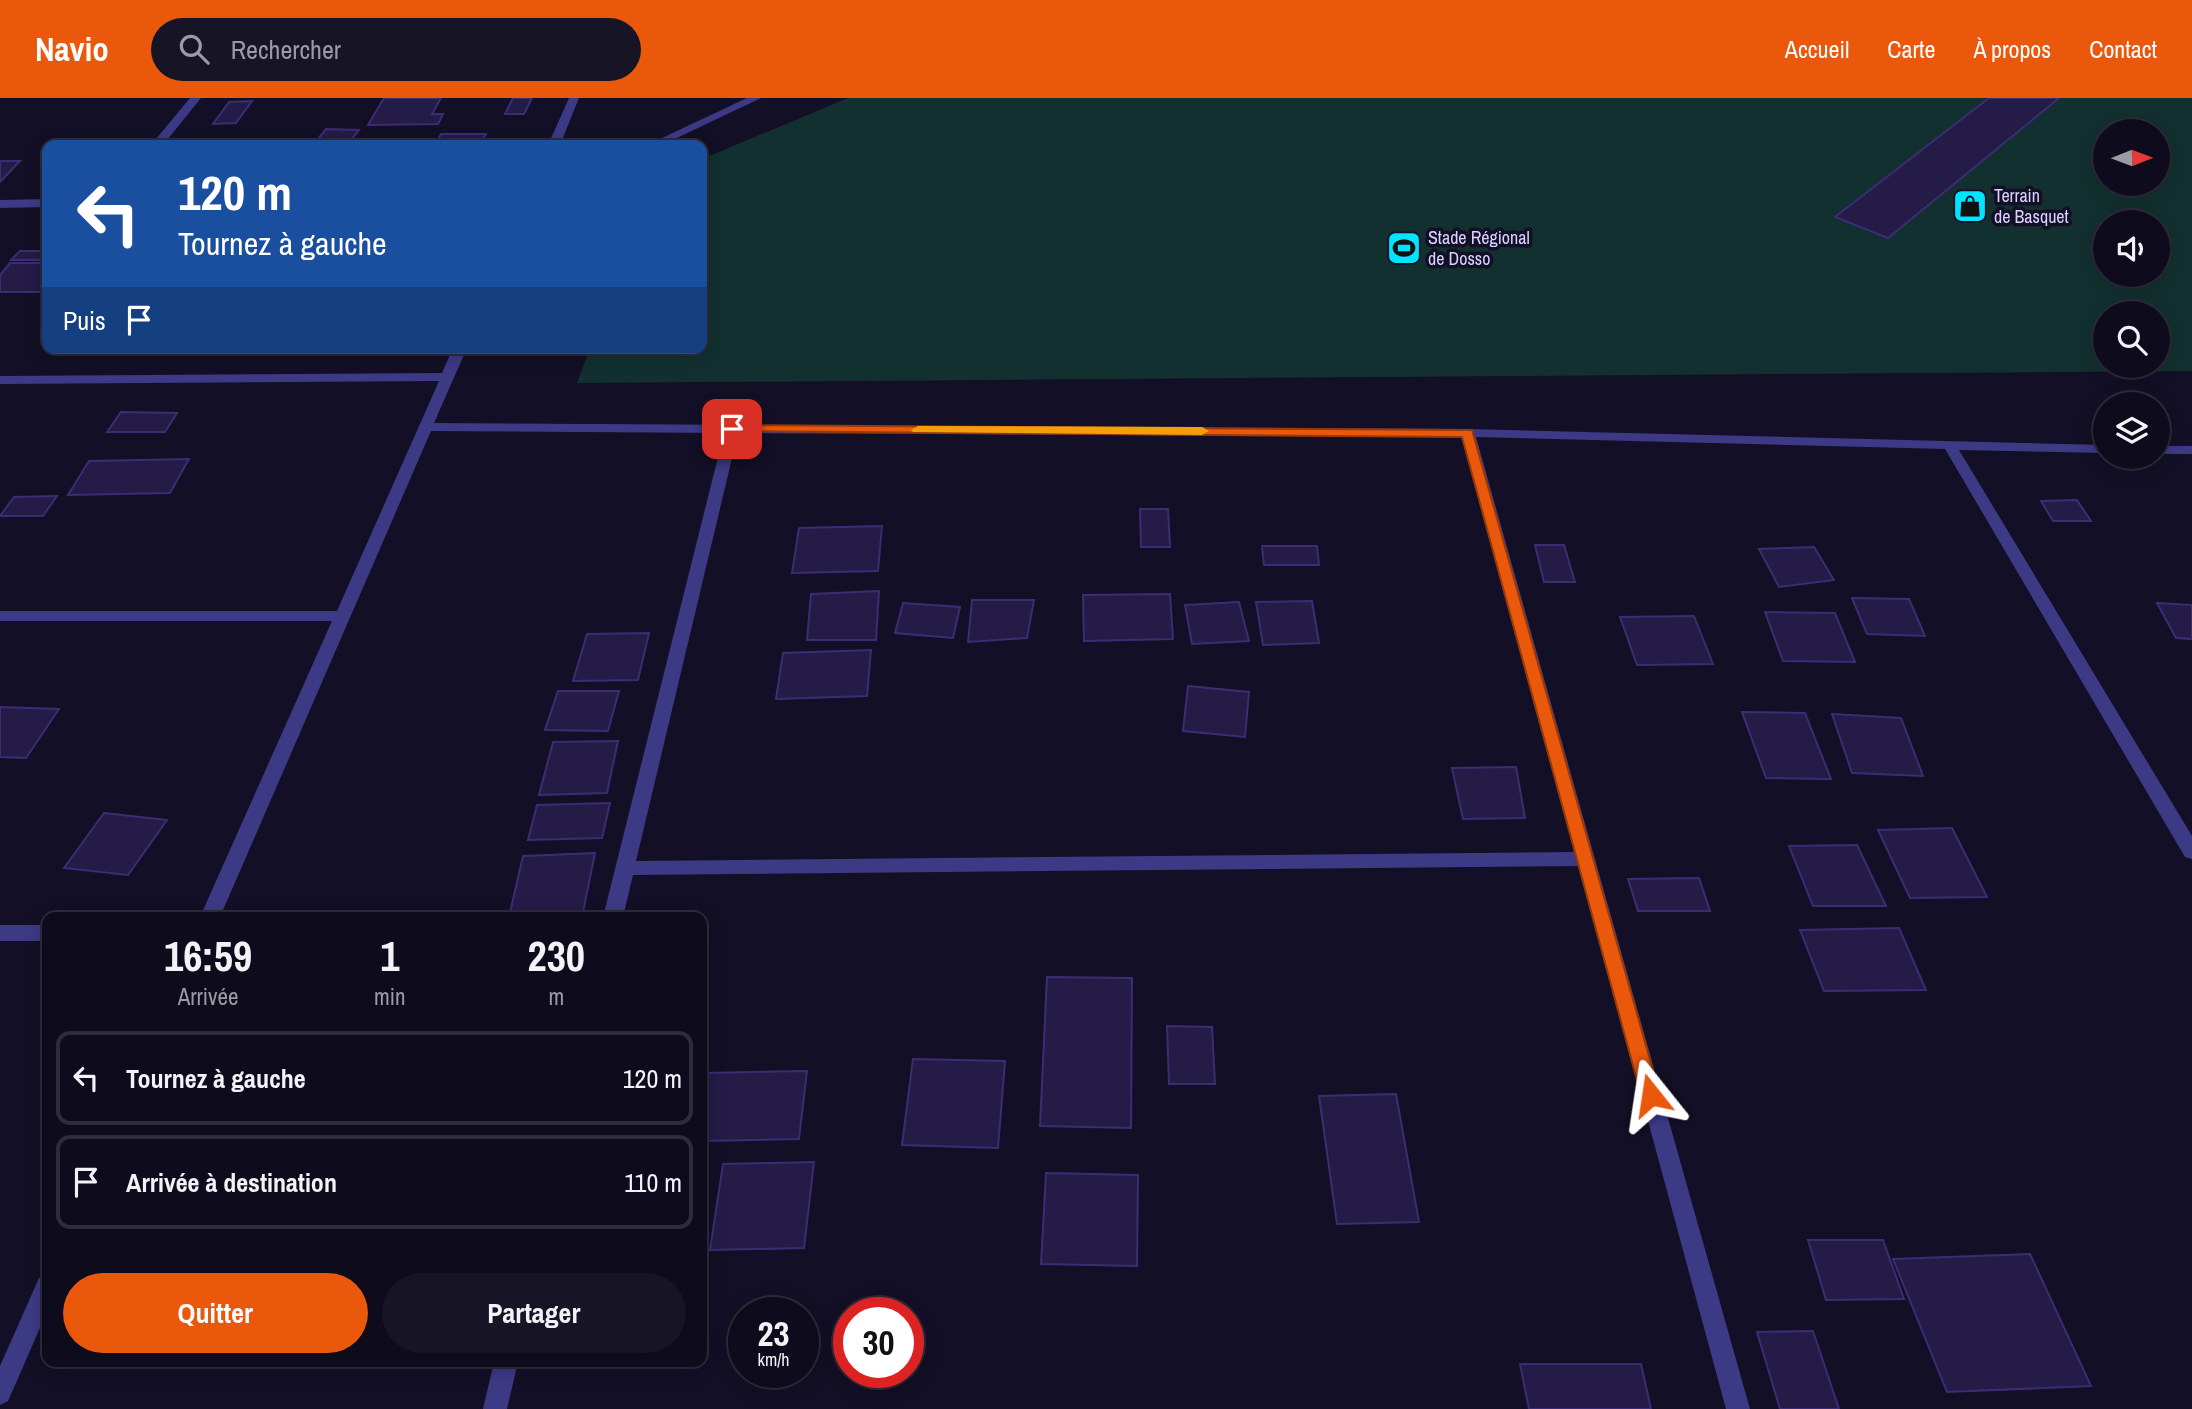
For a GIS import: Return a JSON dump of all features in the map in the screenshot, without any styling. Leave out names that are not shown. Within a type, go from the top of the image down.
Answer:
[{"type":"street","points":[[161,140],[196,98]]},
{"type":"street","points":[[556,140],[574,98]]},
{"type":"street","points":[[664,140],[756,98]]},
{"type":"street","points":[[0,204],[42,203]]},
{"type":"street","points":[[212,912],[457,354]]},
{"type":"street","points":[[0,380],[446,377]]},
{"type":"street","points":[[424,427],[1468,433],[2093,449]]},
{"type":"street","points":[[614,912],[732,429]]},
{"type":"street","points":[[1468,433],[1738,1409]]},
{"type":"street","points":[[1950,446],[2192,852]]},
{"type":"street","points":[[2170,450],[2192,450]]},
{"type":"street","points":[[0,616],[341,616]]},
{"type":"street","points":[[625,868],[1586,859]]},
{"type":"street","points":[[0,933],[42,933]]},
{"type":"street","points":[[0,1394],[42,1297]]},
{"type":"street","points":[[495,1409],[505,1367]]},
{"type":"green space","name":"Stade Régional de Dosso","points":[[848,98],[2192,98],[2192,371],[2170,371],[2170,301],[2093,301],[2093,372],[577,383],[588,354],[707,354],[707,157]]},
{"type":"building","points":[[384,98],[441,98],[432,114],[443,114],[438,124],[368,125]]},
{"type":"building","points":[[513,98],[532,98],[524,114],[505,114]]},
{"type":"building","points":[[1989,98],[2059,98],[1888,238],[1835,217]]},
{"type":"building","points":[[252,101],[236,123],[213,124],[229,102]]},
{"type":"building","points":[[326,129],[359,130],[351,140],[317,140]]},
{"type":"building","points":[[441,134],[486,134],[483,140],[438,140]]},
{"type":"building","points":[[0,161],[20,161],[0,182]]},
{"type":"building","points":[[20,251],[42,251],[40,260],[11,260]]},
{"type":"building","points":[[10,263],[42,263],[42,292],[0,292],[0,275]]},
{"type":"building","points":[[121,412],[177,413],[165,432],[107,432]]},
{"type":"building","points":[[189,459],[170,493],[68,495],[89,461]]},
{"type":"building","points":[[57,496],[43,516],[0,516],[14,497]]},
{"type":"building","points":[[2077,500],[2091,521],[2053,521],[2041,501]]},
{"type":"building","points":[[1140,509],[1168,509],[1170,547],[1141,547]]},
{"type":"building","points":[[882,526],[878,571],[792,573],[799,528]]},
{"type":"building","points":[[1535,545],[1564,545],[1575,582],[1544,582]]},
{"type":"building","points":[[1262,546],[1317,546],[1319,565],[1264,565]]},
{"type":"building","points":[[1814,547],[1834,580],[1779,587],[1759,549]]},
{"type":"building","points":[[879,591],[876,640],[807,640],[811,594]]},
{"type":"building","points":[[1170,594],[1173,639],[1084,641],[1083,595]]},
{"type":"building","points":[[1852,598],[1909,599],[1925,636],[1867,634]]},
{"type":"building","points":[[972,600],[1034,600],[1027,638],[968,642]]},
{"type":"building","points":[[1312,601],[1319,643],[1263,645],[1256,602]]},
{"type":"building","points":[[1239,602],[1249,641],[1192,644],[1185,605]]},
{"type":"building","points":[[903,603],[960,607],[953,638],[895,633]]},
{"type":"building","points":[[2157,603],[2192,605],[2192,639],[2176,638]]},
{"type":"building","points":[[1765,612],[1835,613],[1855,662],[1783,661]]},
{"type":"building","points":[[1694,616],[1713,664],[1637,665],[1620,617]]},
{"type":"building","points":[[649,633],[638,680],[573,681],[587,634]]},
{"type":"building","points":[[871,650],[867,696],[776,699],[783,653]]},
{"type":"building","points":[[1188,686],[1249,692],[1245,737],[1183,731]]},
{"type":"building","points":[[558,691],[619,691],[608,731],[545,730]]},
{"type":"building","points":[[0,707],[59,709],[26,758],[0,757]]},
{"type":"building","points":[[1742,712],[1805,713],[1831,779],[1766,778]]},
{"type":"building","points":[[1832,714],[1901,718],[1923,776],[1852,773]]},
{"type":"building","points":[[618,741],[607,793],[539,795],[553,742]]},
{"type":"building","points":[[1516,767],[1525,818],[1463,819],[1452,768]]},
{"type":"building","points":[[610,803],[602,838],[528,840],[537,805]]},
{"type":"building","points":[[104,813],[167,820],[128,875],[64,868]]},
{"type":"building","points":[[1952,828],[1987,897],[1910,898],[1878,830]]},
{"type":"building","points":[[1857,845],[1886,906],[1813,906],[1789,846]]},
{"type":"building","points":[[595,853],[583,912],[510,912],[523,856]]},
{"type":"building","points":[[1699,878],[1710,911],[1638,911],[1628,879]]},
{"type":"building","points":[[1899,928],[1926,990],[1824,991],[1800,930]]},
{"type":"building","points":[[1047,977],[1132,978],[1131,1128],[1040,1126]]},
{"type":"building","points":[[1167,1026],[1212,1027],[1215,1084],[1169,1084]]},
{"type":"building","points":[[913,1059],[1005,1061],[998,1148],[902,1145]]},
{"type":"building","points":[[807,1071],[799,1139],[707,1141],[707,1073]]},
{"type":"building","points":[[1396,1094],[1419,1222],[1337,1224],[1319,1096]]},
{"type":"building","points":[[814,1162],[804,1248],[710,1250],[723,1164]]},
{"type":"building","points":[[1046,1173],[1138,1175],[1137,1266],[1041,1264]]},
{"type":"building","points":[[1808,1240],[1883,1240],[1904,1299],[1826,1300]]},
{"type":"building","points":[[2030,1254],[2091,1386],[1947,1392],[1893,1259]]},
{"type":"building","points":[[1813,1331],[1839,1409],[1780,1409],[1757,1332]]},
{"type":"building","points":[[1520,1364],[1641,1364],[1651,1409],[1529,1409]]},
{"type":"slow traffic","points":[[918,430],[1202,431]]},
{"type":"place","name":"Terrain de Basquet","points":[[1970,206]]},
{"type":"place","name":"Stade Régional de Dosso","points":[[1404,248]]},
{"type":"route","points":[[732,429],[1468,433],[1651,1095]]}]
